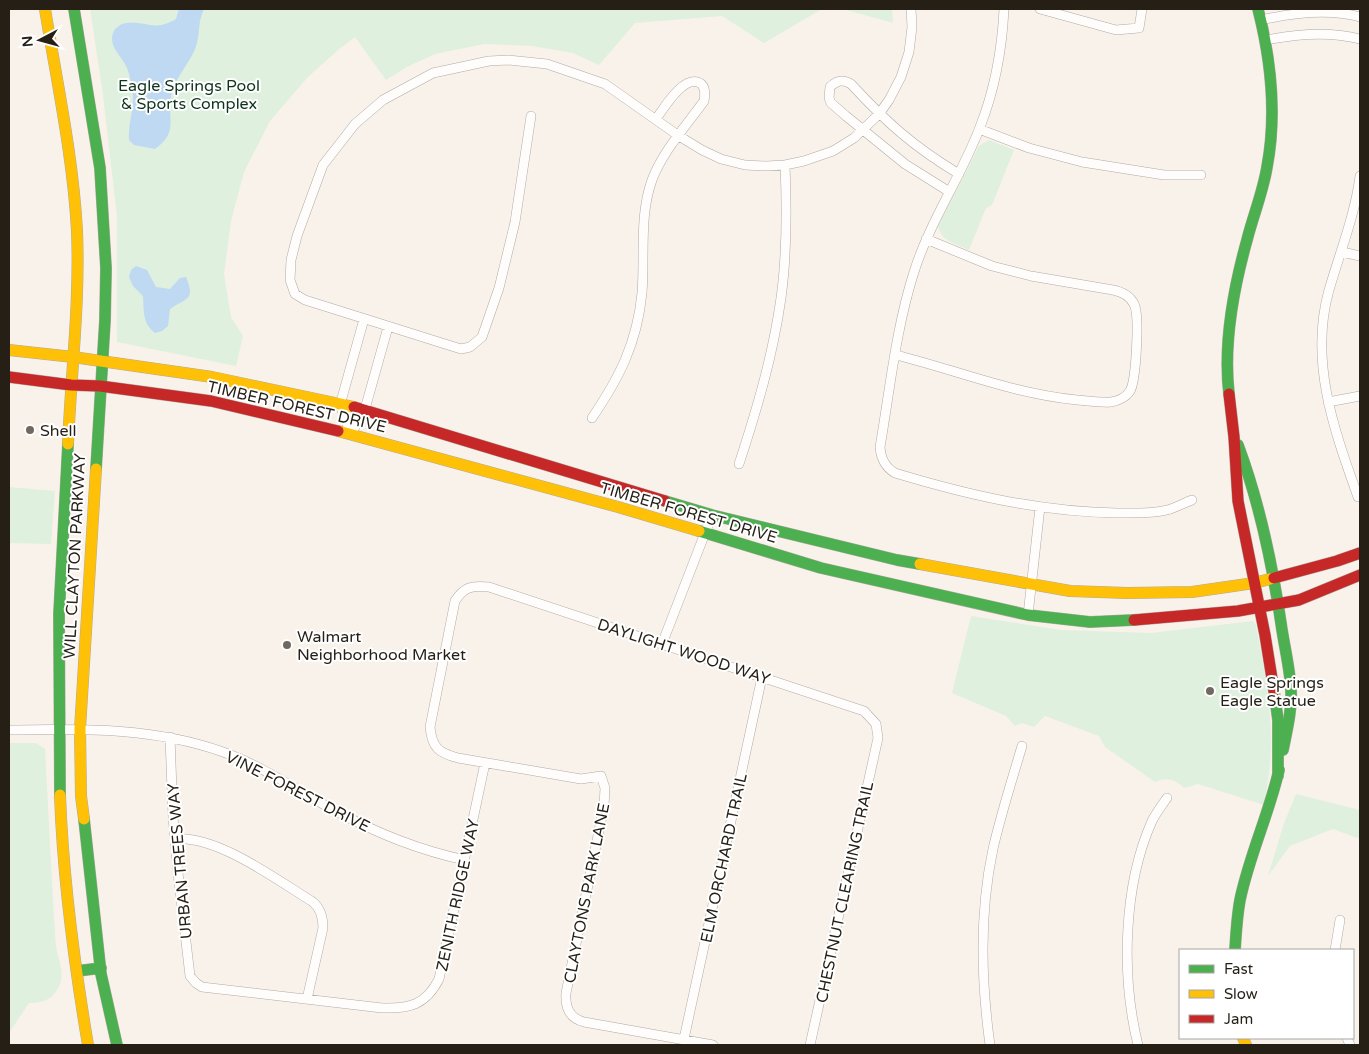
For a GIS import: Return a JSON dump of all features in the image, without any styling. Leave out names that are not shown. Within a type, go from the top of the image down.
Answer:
[{"type":"main road","name":"WILL CLAYTON PARKWAY","points":[[46,9],[64,112],[74,202],[77,272],[61,576],[58,755],[62,834],[70,919],[88,1045]]},
{"type":"main road","name":"WILL CLAYTON PARKWAY","points":[[74,9],[100,168],[106,268],[80,729],[81,796],[101,968],[117,1045]]},
{"type":"main road","points":[[1259,14],[1266,40],[1270,71],[1271,137],[1267,168],[1235,290],[1229,328],[1227,378],[1234,437],[1238,502],[1270,665],[1278,720],[1278,776]]},
{"type":"main road","name":"TIMBER FOREST DRIVE","points":[[9,350],[212,377],[365,409],[712,515],[897,560],[1070,591],[1127,593],[1192,592],[1273,579],[1360,553]]},
{"type":"main road","name":"TIMBER FOREST DRIVE","points":[[9,376],[211,401],[351,434],[618,507],[821,568],[1028,615],[1090,622],[1180,617],[1299,600],[1360,575]]},
{"type":"main road","points":[[1234,437],[1250,478],[1258,507],[1278,603],[1291,690],[1289,719],[1278,776],[1271,804],[1243,887],[1237,916],[1235,949]]},
{"type":"main road","points":[[77,971],[101,968]]},
{"type":"street","points":[[530,116],[515,222],[499,288],[482,337],[470,347],[460,350],[305,300],[295,294],[290,280],[291,260],[297,236],[323,166],[355,124],[383,100],[433,74],[489,61],[508,60],[548,64],[605,84],[679,136],[721,159],[745,165],[785,165],[834,151],[854,138],[879,114],[890,100],[901,77],[909,52],[912,27],[911,9]]},
{"type":"street","points":[[1004,9],[1003,36],[990,101],[959,174],[948,191],[926,239],[914,272],[896,355],[880,447],[881,456],[884,463],[895,473],[944,488],[996,500],[1040,507],[1076,511],[1152,513],[1168,510],[1192,500]]},
{"type":"street","points":[[1040,9],[1116,30],[1139,28],[1142,9]]},
{"type":"street","points":[[1259,14],[1335,13],[1360,17]]},
{"type":"street","points":[[1266,40],[1334,34],[1360,39]]},
{"type":"street","points":[[948,191],[905,164],[831,103],[829,98],[830,87],[840,80],[846,80],[879,114],[917,147],[959,174]]},
{"type":"street","points":[[592,418],[613,387],[631,346],[638,320],[642,294],[645,212],[652,180],[660,164],[704,101],[705,93],[703,86],[699,82],[693,81],[680,87],[656,119]]},
{"type":"street","points":[[980,128],[1028,148],[1082,162],[1164,175],[1201,175]]},
{"type":"street","points":[[739,464],[756,414],[768,368],[781,298],[786,227],[785,165]]},
{"type":"street","points":[[1358,498],[1328,402],[1322,363],[1323,324],[1329,291],[1352,216],[1360,176]]},
{"type":"street","points":[[896,355],[950,369],[1001,386],[1054,398],[1112,402],[1130,392],[1134,381],[1138,317],[1136,306],[1122,292],[1050,280],[1007,270],[981,262],[926,239]]},
{"type":"street","points":[[1342,252],[1360,256]]},
{"type":"street","points":[[351,434],[340,405],[364,320]]},
{"type":"street","points":[[351,434],[365,409],[388,327]]},
{"type":"street","points":[[1328,402],[1360,396]]},
{"type":"street","points":[[1028,615],[1040,507]]},
{"type":"street","points":[[662,644],[712,515]]},
{"type":"street","name":"DAYLIGHT WOOD WAY","points":[[485,763],[443,753],[432,742],[430,727],[454,601],[461,592],[473,586],[489,587],[864,711],[876,724],[878,738]]},
{"type":"street","name":"ELM ORCHARD TRAIL","points":[[684,1039],[762,677]]},
{"type":"street","name":"VINE FOREST DRIVE","points":[[9,730],[80,729],[131,731],[189,741],[224,752],[269,772],[332,810],[396,840],[420,849],[465,860]]},
{"type":"street","name":"URBAN TREES WAY","points":[[170,738],[175,839],[188,969],[190,976],[196,983]]},
{"type":"street","name":"CHESTNUT CLEARING TRAIL","points":[[810,1045],[878,738]]},
{"type":"street","points":[[990,1045],[982,966],[985,903],[993,850],[1022,746]]},
{"type":"street","name":"CLAYTONS PARK LANE","points":[[485,763],[581,779],[601,776],[606,788],[605,800],[566,993],[568,1010],[578,1020],[684,1039]]},
{"type":"street","name":"ZENITH RIDGE WAY","points":[[196,983],[202,987],[392,1008],[415,1005],[425,999],[434,990],[443,966],[485,763]]},
{"type":"street","points":[[1138,1045],[1130,1002],[1127,932],[1131,902],[1145,841],[1153,819],[1167,798]]},
{"type":"street","points":[[175,839],[188,838],[206,842],[245,861],[313,902],[318,907],[323,928],[307,999]]},
{"type":"street","points":[[1336,949],[1340,920]]},
{"type":"street","points":[[684,1039],[696,1044],[712,1045]]},
{"type":"green space","name":"Eagle Springs Pool & Sports Complex","points":[[90,9],[822,9],[764,43],[722,16],[635,23],[599,65],[573,53],[532,46],[484,44],[435,54],[407,67],[386,80],[355,37],[307,78],[270,121],[244,172],[231,221],[224,274],[231,317],[243,336],[236,366],[117,342],[117,217],[103,95]]},
{"type":"green space","points":[[843,9],[892,9],[893,23]]},
{"type":"green space","points":[[989,140],[1014,150],[992,205],[986,208],[969,250],[946,239],[938,226],[979,146]]},
{"type":"green space","points":[[9,487],[55,491],[51,544],[9,543]]},
{"type":"green space","points":[[971,616],[1061,630],[1151,633],[1253,621],[1256,625],[1264,668],[1271,726],[1270,765],[1264,805],[1198,784],[1184,788],[1170,780],[1155,782],[1105,747],[1099,736],[1045,716],[1034,727],[1022,723],[1015,726],[1006,716],[952,693]]},
{"type":"green space","points":[[9,743],[36,743],[45,749],[55,940],[61,966],[61,977],[58,989],[51,997],[36,1003],[29,1003],[9,1033]]},
{"type":"green space","points":[[1296,794],[1360,810],[1360,839],[1333,829],[1290,846],[1268,876],[1284,823]]},
{"type":"water","points":[[179,9],[204,9],[195,50],[176,82],[171,96],[170,131],[162,143],[155,149],[134,145],[129,140],[133,103],[132,87],[127,68],[114,47],[113,33],[125,23],[162,25],[168,23],[176,19]]},
{"type":"water","points":[[136,266],[147,270],[156,287],[170,289],[180,278],[186,277],[190,295],[170,309],[168,326],[162,331],[155,333],[146,321],[143,296],[133,286],[129,277],[131,270]]},
{"type":"traffic: fast","points":[[74,9],[100,168],[106,268],[105,320],[96,469]]},
{"type":"traffic: fast","points":[[1229,394],[1227,355],[1230,317],[1242,259],[1265,176],[1272,127],[1269,67],[1258,9]]},
{"type":"traffic: fast","points":[[60,795],[59,614],[68,444]]},
{"type":"traffic: fast","points":[[1238,445],[1253,490],[1265,536],[1289,667],[1291,705],[1283,750]]},
{"type":"traffic: fast","points":[[665,501],[712,515],[920,564]]},
{"type":"traffic: fast","points":[[699,531],[821,568],[1028,615],[1090,622],[1134,620]]},
{"type":"traffic: fast","points":[[1274,691],[1278,720],[1278,776]]},
{"type":"traffic: fast","points":[[1235,949],[1240,900],[1279,770]]},
{"type":"traffic: fast","points":[[84,819],[101,974],[117,1045]]},
{"type":"traffic: fast","points":[[77,971],[101,968]]},
{"type":"traffic: slow","points":[[45,9],[68,147],[77,231],[76,311],[68,444]]},
{"type":"traffic: slow","points":[[9,350],[212,377],[354,407]]},
{"type":"traffic: slow","points":[[338,431],[618,507],[699,531]]},
{"type":"traffic: slow","points":[[84,819],[81,796],[80,729],[96,469]]},
{"type":"traffic: slow","points":[[920,564],[1070,591],[1127,593],[1192,592],[1254,583],[1274,578]]},
{"type":"traffic: slow","points":[[60,795],[70,920],[88,1045]]},
{"type":"traffic: slow","points":[[1243,1039],[1246,1045]]},
{"type":"traffic: jam","points":[[9,377],[71,385],[100,386],[211,401],[338,431]]},
{"type":"traffic: jam","points":[[1229,394],[1238,501],[1265,635],[1274,691]]},
{"type":"traffic: jam","points":[[354,407],[665,501]]},
{"type":"traffic: jam","points":[[1274,578],[1360,553]]},
{"type":"traffic: jam","points":[[1134,620],[1238,611],[1299,600],[1360,575]]},
{"type":"place","name":"Shell","points":[[30,430]]},
{"type":"place","name":"Walmart Neighborhood Market","points":[[287,645]]},
{"type":"place","name":"Eagle Springs Eagle Statue","points":[[1210,691]]}]
